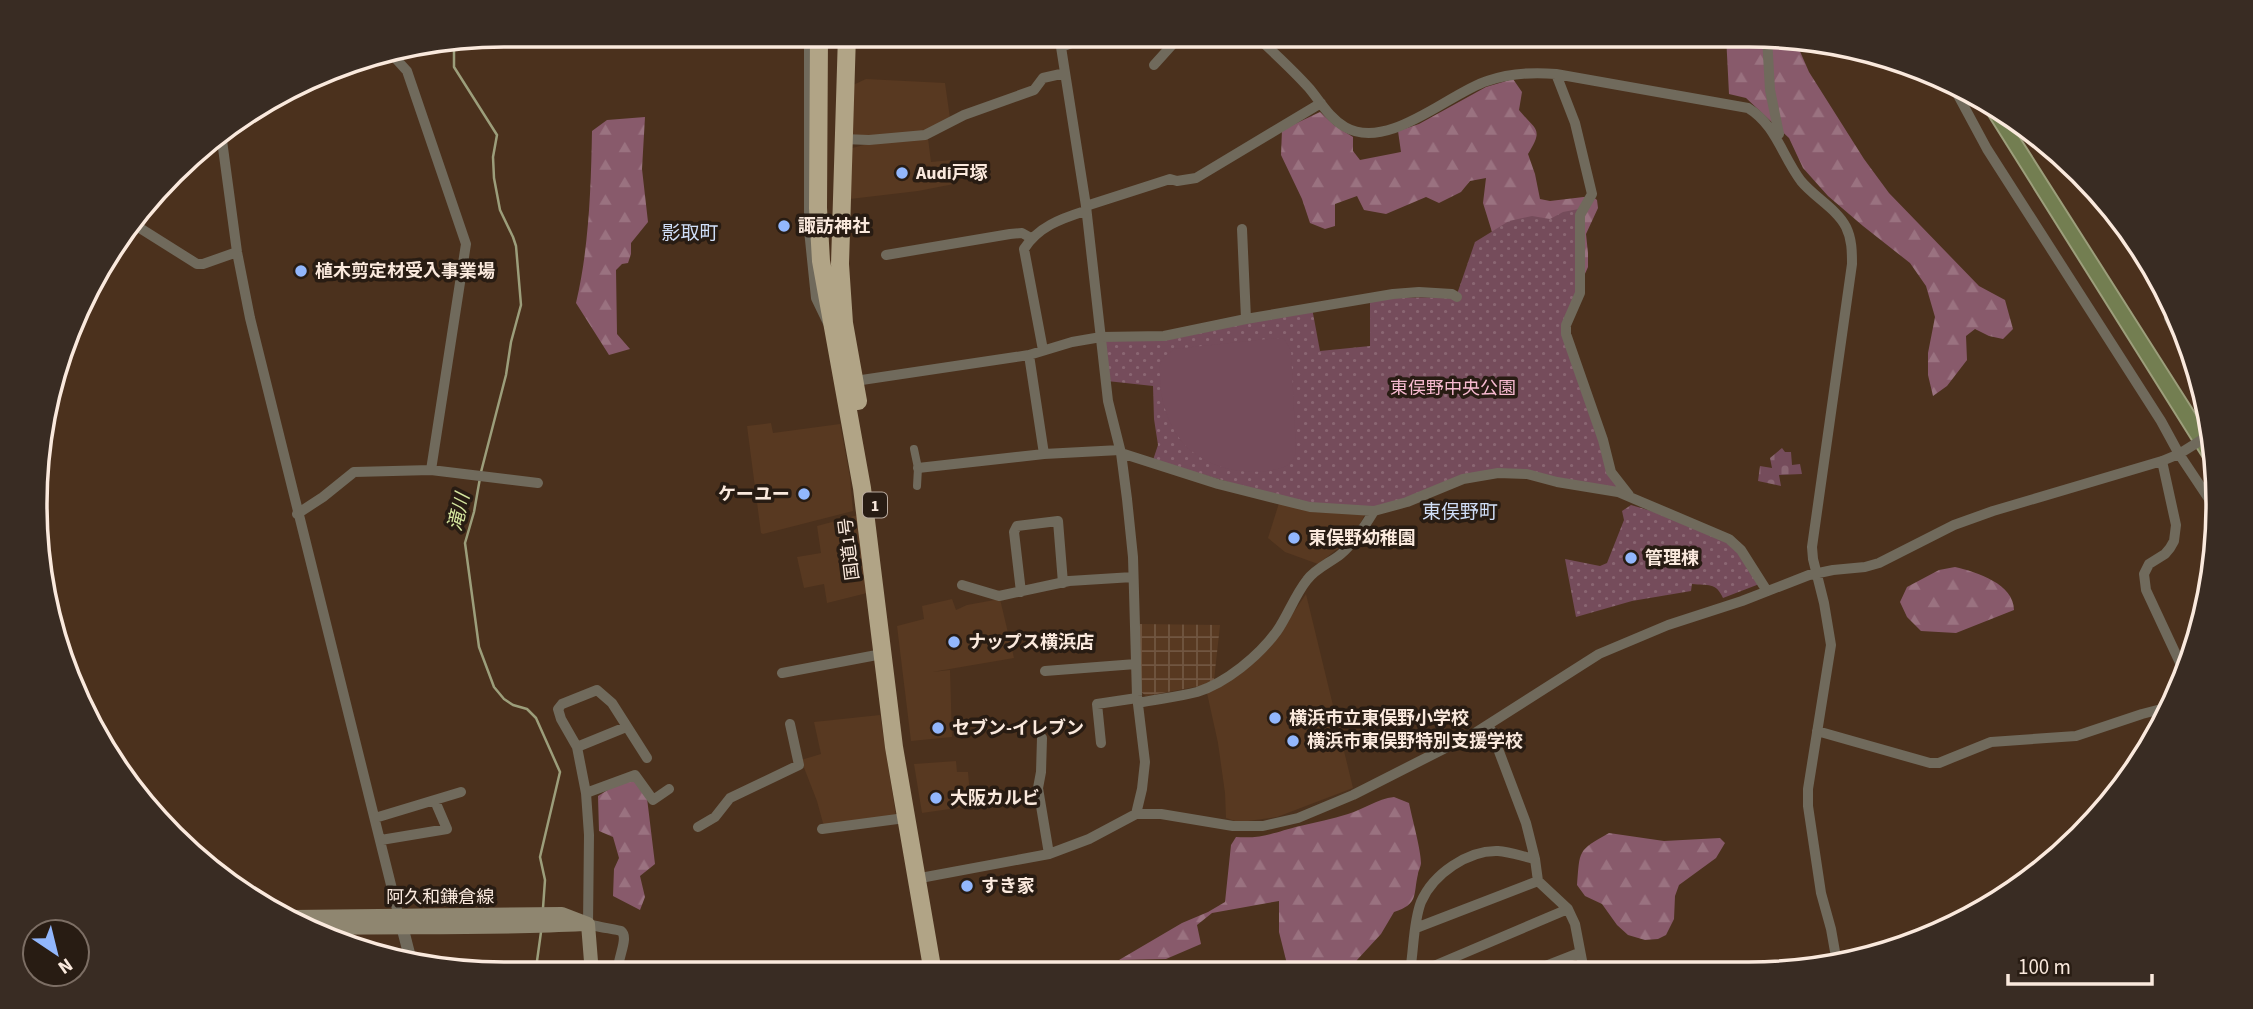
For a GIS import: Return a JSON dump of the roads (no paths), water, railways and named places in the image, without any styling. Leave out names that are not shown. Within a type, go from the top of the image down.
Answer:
[{"type":"highway","name":"国道1号","points":[[819,47],[819,238],[823,281],[862,488],[905,818],[940,962]]},
{"type":"highway","name":"1","points":[[832,328],[830,260],[836,47]]},
{"type":"highway","name":"国道1号","points":[[847,47],[840,264],[844,323],[875,508],[932,962]]},
{"type":"main road","name":"阿久和鎌倉線","points":[[309,918],[400,922],[455,928],[588,924]]},
{"type":"main road","name":"阿久和鎌倉線","points":[[329,927],[400,922]]},
{"type":"main road","points":[[588,924],[591,962]]},
{"type":"street","points":[[809,47],[809,239],[816,298],[824,318],[832,328]]},
{"type":"street","points":[[1061,47],[1094,265],[1108,401],[1127,499],[1138,700],[1145,773],[1136,814]]},
{"type":"street","points":[[1154,65],[1170,47]]},
{"type":"street","points":[[1267,47],[1336,120],[1346,128],[1360,132],[1385,131],[1423,116],[1484,82],[1503,76],[1534,73],[1556,74],[1748,108],[1765,121],[1811,193],[1844,224],[1850,236],[1852,264],[1812,547],[1831,645],[1808,789],[1808,806],[1821,893],[1835,953]]},
{"type":"street","points":[[1768,48],[1770,90],[1777,127],[1787,158]]},
{"type":"street","points":[[397,60],[407,71],[466,244],[431,470]]},
{"type":"street","points":[[843,139],[869,140],[925,135],[964,115],[1034,90],[1044,78],[1065,73]]},
{"type":"street","points":[[1556,74],[1574,123],[1592,194],[1580,215],[1580,293],[1566,325],[1566,334],[1603,440],[1611,472],[1631,497]]},
{"type":"street","points":[[1960,99],[1987,149],[2206,492]]},
{"type":"street","points":[[1043,350],[1024,250],[1031,238],[1063,218],[1086,209],[1170,179],[1177,181],[1196,178],[1321,103]]},
{"type":"street","points":[[223,145],[237,252],[250,318],[297,514],[381,840],[389,884],[408,951]]},
{"type":"street","points":[[140,228],[197,264],[237,252]]},
{"type":"street","points":[[1242,229],[1246,319]]},
{"type":"street","points":[[886,255],[1010,234],[1022,233],[1031,238]]},
{"type":"street","points":[[855,381],[1029,355],[1072,342],[1101,337],[1164,336],[1393,294],[1419,292],[1452,294],[1457,297]]},
{"type":"street","points":[[1029,355],[1044,454]]},
{"type":"street","points":[[921,878],[1049,854],[1089,839],[1136,814],[1161,814],[1240,826],[1264,826],[1297,818],[1353,795],[1434,756],[1489,725],[1599,654],[1668,625],[1816,574],[1879,563],[1954,525],[2162,461],[2201,440]]},
{"type":"street","points":[[914,449],[918,468],[917,486]]},
{"type":"street","points":[[918,468],[1044,454],[1120,452],[1218,484],[1310,507],[1374,511],[1407,502],[1463,479],[1506,473],[1527,474],[1631,497],[1735,543],[1767,591]]},
{"type":"street","points":[[2162,461],[2176,533],[2165,554],[2149,564],[2144,575],[2147,590],[2178,659]]},
{"type":"street","points":[[297,514],[354,472],[431,470],[538,483]]},
{"type":"street","points":[[1101,743],[1097,704],[1196,692],[1220,682],[1252,657],[1277,631],[1306,581],[1347,548],[1374,511]]},
{"type":"street","points":[[1021,592],[1014,532],[1017,526],[1058,521],[1063,583]]},
{"type":"street","points":[[962,585],[993,596],[1093,578],[1133,577]]},
{"type":"street","points":[[782,673],[882,654]]},
{"type":"street","points":[[1045,671],[1136,664]]},
{"type":"street","points":[[617,962],[624,945],[621,931],[588,924],[589,835],[586,793],[577,747],[558,709],[562,704],[597,690],[612,703],[647,758]]},
{"type":"street","points":[[1817,731],[1930,763],[1939,763],[1991,742],[2076,736],[2157,710]]},
{"type":"street","points":[[698,827],[716,817],[730,798],[799,765],[790,724]]},
{"type":"street","points":[[1489,725],[1526,823],[1538,881],[1568,909],[1575,924],[1582,962]]},
{"type":"street","points":[[577,747],[626,727]]},
{"type":"street","points":[[1042,738],[1038,788],[1049,854]]},
{"type":"street","points":[[586,793],[635,775],[653,800],[668,789]]},
{"type":"street","points":[[375,818],[461,792]]},
{"type":"street","points":[[381,840],[447,829],[435,801]]},
{"type":"street","points":[[822,829],[905,818]]},
{"type":"street","points":[[1411,962],[1421,903],[1432,884],[1442,874],[1464,859],[1499,851],[1535,859]]},
{"type":"street","points":[[1416,928],[1538,881]]},
{"type":"street","points":[[1444,962],[1568,909]]},
{"type":"street","points":[[1556,962],[1580,953]]},
{"type":"waterway","name":"滝川","points":[[454,50],[454,67],[497,135],[493,157],[494,178],[500,210],[516,246],[521,305],[481,472]]},
{"type":"waterway","name":"滝川","points":[[480,478],[465,543],[479,647],[494,687],[504,699],[527,709],[536,718],[560,772],[540,857],[545,880],[543,908]]},
{"type":"waterway","name":"滝川","points":[[537,962],[541,932]]},
{"type":"place","name":"Audi戸塚","points":[[902,173]]},
{"type":"place","name":"諏訪神社","points":[[784,226]]},
{"type":"place","name":"植木剪定材受入事業場","points":[[301,271]]},
{"type":"place","name":"ケーユー","points":[[804,494]]},
{"type":"place","name":"東俣野幼稚園","points":[[1294,538]]},
{"type":"place","name":"管理棟","points":[[1631,558]]},
{"type":"place","name":"ナップス横浜店","points":[[954,642]]},
{"type":"place","name":"横浜市立東俣野小学校","points":[[1275,718]]},
{"type":"place","name":"セブン-イレブン","points":[[938,728]]},
{"type":"place","name":"横浜市東俣野特別支援学校","points":[[1293,741]]},
{"type":"place","name":"大阪カルビ","points":[[936,798]]},
{"type":"place","name":"すき家","points":[[967,886]]},
{"type":"district","name":"影取町","points":[[690,232]]},
{"type":"district","name":"東俣野町","points":[[1460,511]]},
{"type":"park label","name":"東俣野中央公園","points":[[1453,388]]}]
